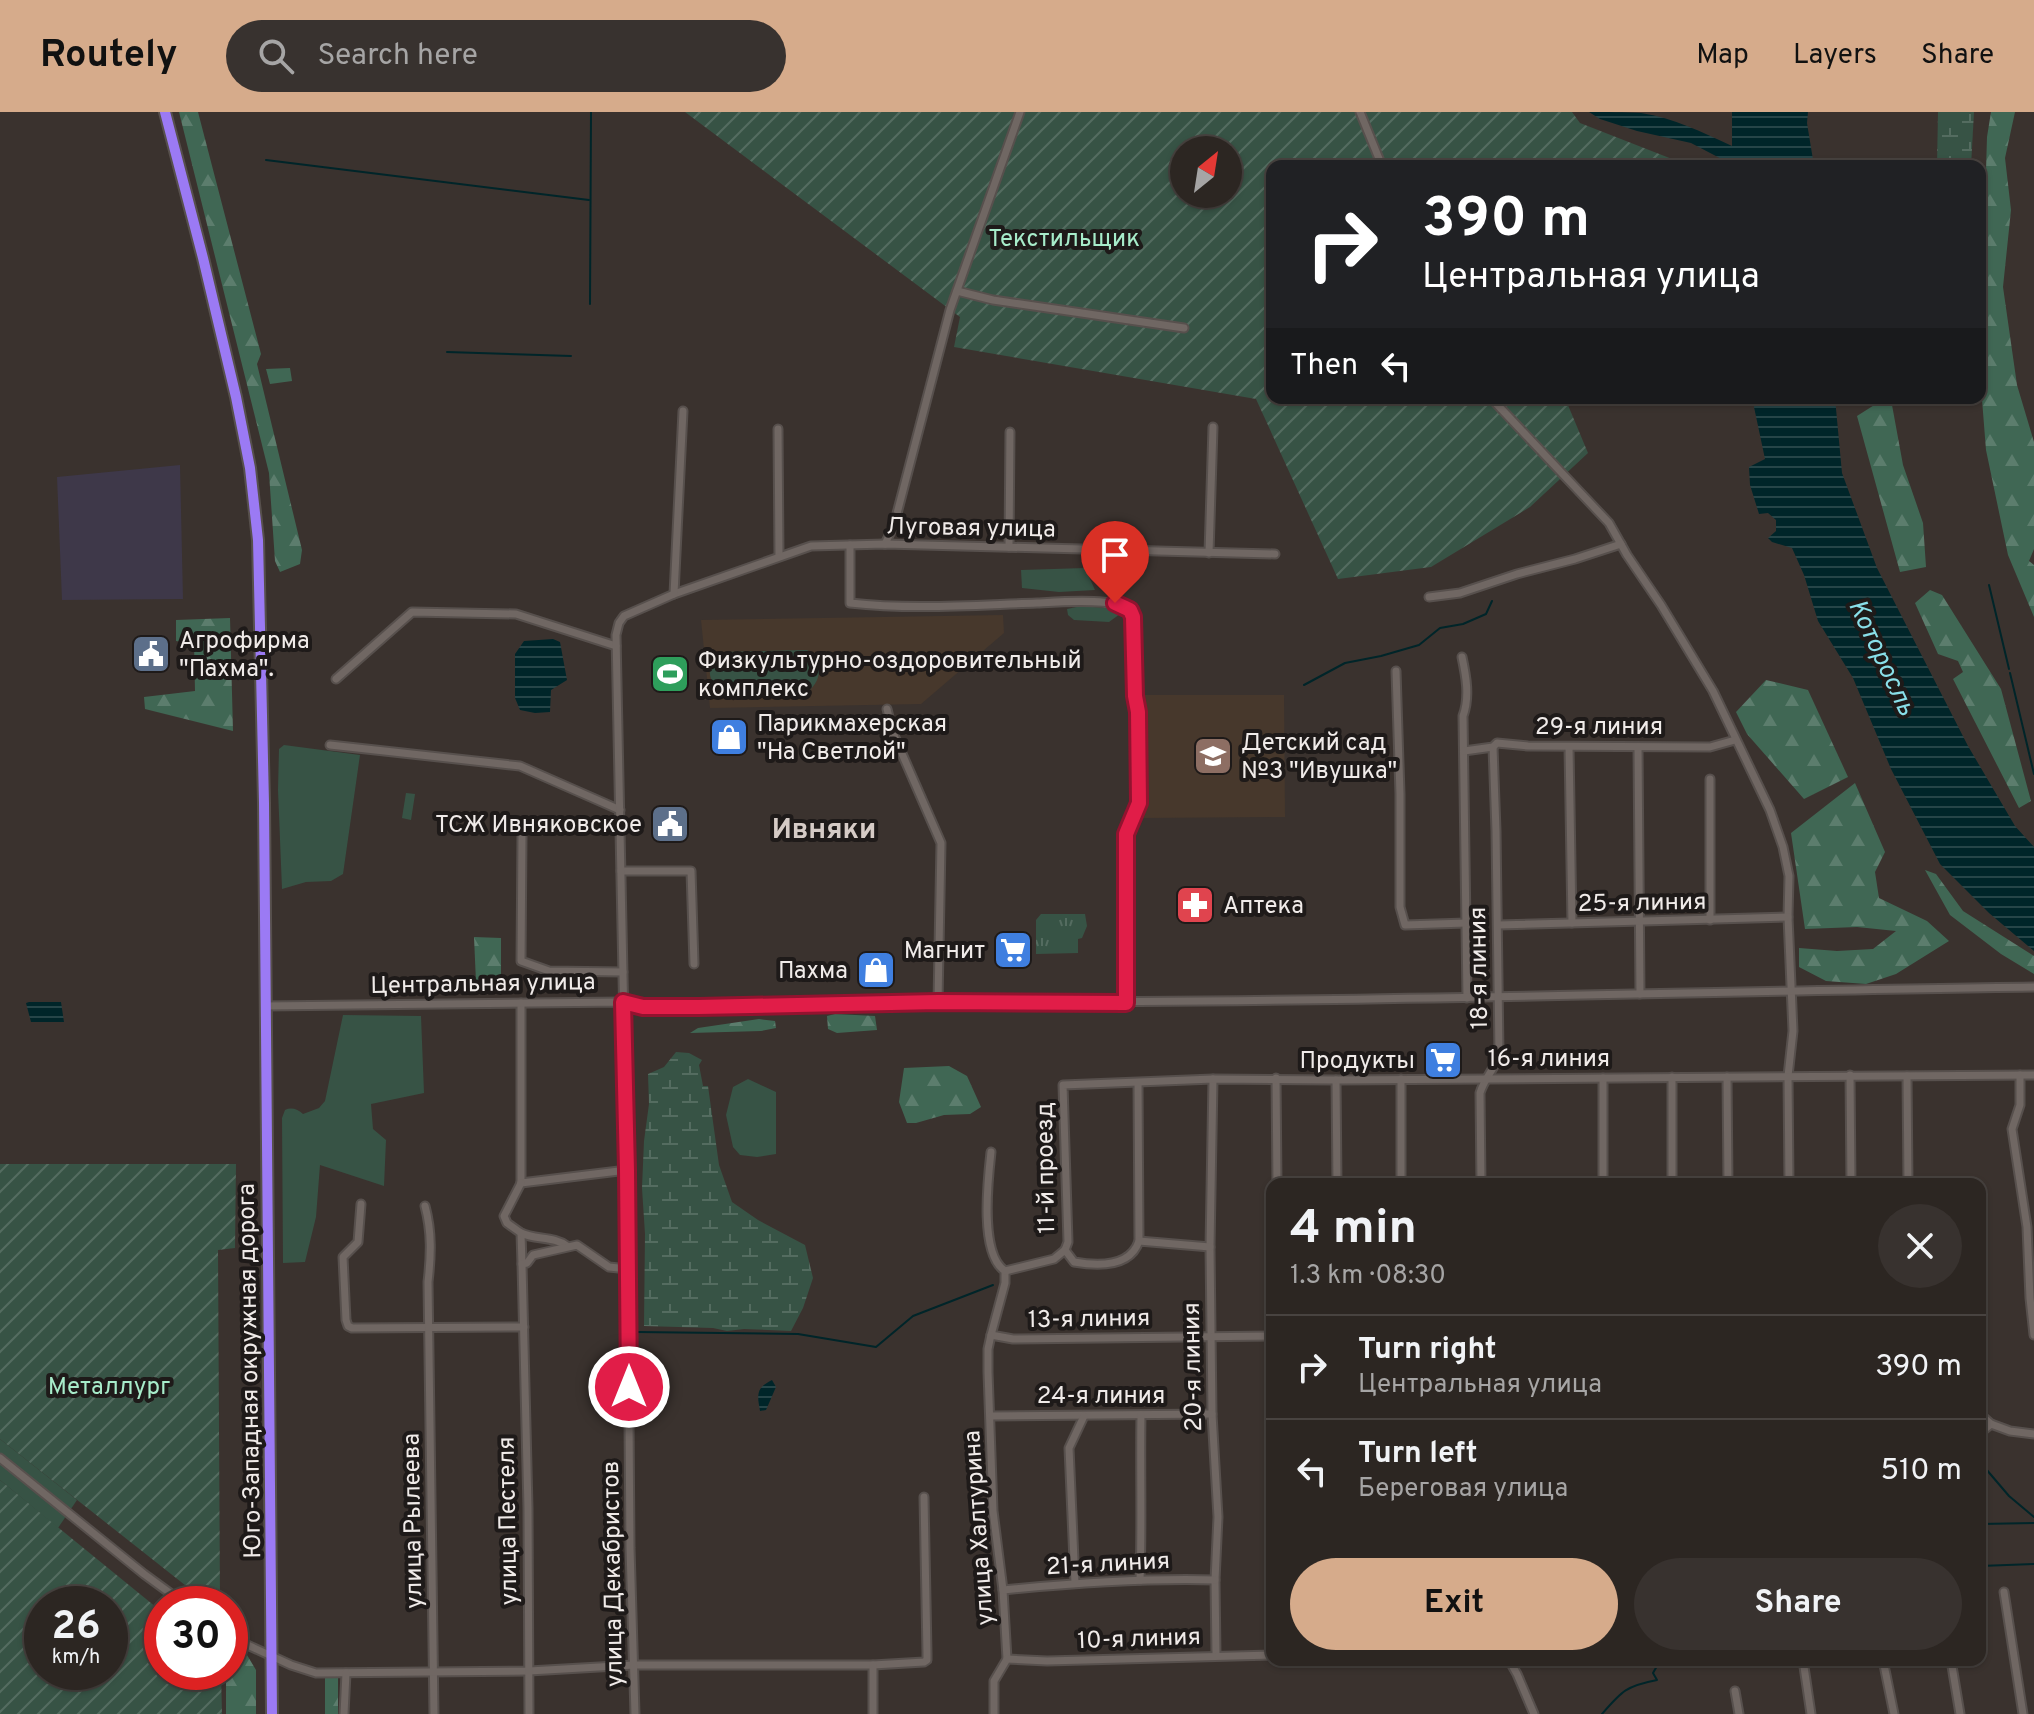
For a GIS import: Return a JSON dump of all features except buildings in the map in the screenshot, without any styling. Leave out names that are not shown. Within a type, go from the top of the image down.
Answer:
[{"type":"highway","points":[[165,112],[223,340],[246,444],[253,492],[260,600],[265,1006]]},
{"type":"highway","name":"Юго-Западная окружная дорога","points":[[265,1006],[272,1714]]},
{"type":"street","points":[[885,544],[894,525],[950,310],[1020,112]]},
{"type":"street","points":[[1360,112],[1380,160]]},
{"type":"street","points":[[957,291],[993,300],[1184,328]]},
{"type":"street","points":[[1497,404],[1609,523],[1713,691],[1770,810],[1789,876],[1793,1031],[1788,1076],[1789,1178]]},
{"type":"street","points":[[674,594],[683,411]]},
{"type":"street","points":[[1209,553],[1213,427]]},
{"type":"street","points":[[778,429],[779,556]]},
{"type":"street","points":[[1009,547],[1010,432]]},
{"type":"street","name":"Луговая улица","points":[[616,646],[617,629],[624,616],[674,594],[811,546],[885,544],[1275,554]]},
{"type":"street","points":[[1429,597],[1460,593],[1621,544]]},
{"type":"street","points":[[850,545],[850,603],[916,606],[1115,603],[1130,610],[1133,617],[1138,712],[1139,803],[1126,834],[1126,1003]]},
{"type":"street","points":[[336,679],[412,612],[516,614],[616,646]]},
{"type":"street","name":"улица Декабристов","points":[[616,646],[635,1714]]},
{"type":"street","points":[[1462,657],[1467,703],[1463,716],[1467,998],[2034,987]]},
{"type":"street","points":[[1396,671],[1400,907],[1405,925],[1466,923]]},
{"type":"street","points":[[887,709],[893,733],[941,843],[938,1002]]},
{"type":"street","name":"29-я линия","points":[[1464,751],[1493,747],[1497,743],[1569,747],[1710,747],[1735,740]]},
{"type":"street","points":[[330,745],[520,766],[620,810]]},
{"type":"street","name":"18-я линия","points":[[1481,1178],[1480,1093],[1499,1054],[1493,747]]},
{"type":"street","points":[[1569,747],[1572,923]]},
{"type":"street","points":[[1638,747],[1640,994]]},
{"type":"street","points":[[1710,779],[1710,920]]},
{"type":"street","points":[[522,836],[521,961],[549,971],[623,972]]},
{"type":"street","points":[[621,871],[691,871],[694,964]]},
{"type":"street","name":"25-я линия","points":[[1498,925],[1788,917]]},
{"type":"street","name":"Центральная улица","points":[[265,1006],[623,1002],[643,1007],[698,1007],[1467,998]]},
{"type":"street","points":[[521,1003],[521,1183],[627,1170]]},
{"type":"street","points":[[1850,1075],[1851,1178]]},
{"type":"street","points":[[2020,1075],[2020,1105],[2012,1129],[2027,1227],[2034,1335]]},
{"type":"street","name":"16-я линия","points":[[1063,1085],[1276,1078],[2034,1075]]},
{"type":"street","points":[[1907,1076],[1908,1178]]},
{"type":"street","points":[[1672,1077],[1672,1178]]},
{"type":"street","points":[[1727,1077],[1728,1178]]},
{"type":"street","points":[[1276,1078],[1277,1178]]},
{"type":"street","points":[[1603,1078],[1603,1178]]},
{"type":"street","name":"20-я линия","points":[[1213,1079],[1210,1247],[1212,1414],[1218,1517],[1216,1655]]},
{"type":"street","points":[[1401,1079],[1401,1178]]},
{"type":"street","points":[[1336,1080],[1337,1178]]},
{"type":"street","points":[[991,1152],[989,1236],[999,1267],[1005,1271],[1054,1259],[1065,1250],[1074,1262],[1120,1263],[1136,1249],[1139,1241],[1138,1083]]},
{"type":"street","name":"11-й проезд","points":[[1063,1085],[1068,1242],[1065,1250]]},
{"type":"street","name":"улица Пестеля","points":[[521,1183],[504,1216],[507,1223],[521,1233],[529,1714]]},
{"type":"street","points":[[361,1204],[358,1242],[343,1257],[348,1326],[524,1327]]},
{"type":"street","name":"улица Рылеева","points":[[425,1206],[431,1254],[428,1282],[434,1714]]},
{"type":"street","points":[[521,1233],[528,1237],[560,1241],[567,1246]]},
{"type":"street","points":[[1139,1241],[1210,1247]]},
{"type":"street","points":[[522,1264],[533,1255],[577,1245],[609,1267],[628,1269]]},
{"type":"street","name":"улица Халтурина","points":[[994,1714],[994,1681],[1007,1659],[1003,1590],[993,1511],[988,1349],[1005,1283],[1005,1271]]},
{"type":"street","name":"13-я линия","points":[[991,1335],[1002,1338],[1266,1336]]},
{"type":"street","name":"24-я линия","points":[[991,1416],[1212,1414]]},
{"type":"street","points":[[1140,1580],[1141,1415]]},
{"type":"street","points":[[1075,1583],[1069,1448],[1084,1416]]},
{"type":"street","points":[[1986,1419],[2010,1431],[2034,1434]]},
{"type":"street","points":[[1986,1428],[1991,1424]]},
{"type":"street","points":[[0,1458],[160,1586]]},
{"type":"street","points":[[248,1646],[316,1673],[529,1671],[634,1665],[920,1663],[927,1660],[924,1497]]},
{"type":"street","name":"21-я линия","points":[[1003,1590],[1075,1583],[1215,1580]]},
{"type":"street","points":[[2004,1592],[2023,1714]]},
{"type":"street","name":"10-я линия","points":[[1007,1659],[1047,1661],[1266,1655]]},
{"type":"street","points":[[873,1665],[873,1714]]},
{"type":"street","points":[[1512,1666],[1534,1714]]},
{"type":"street","points":[[1804,1666],[1811,1714]]},
{"type":"street","points":[[1884,1666],[1894,1714]]},
{"type":"street","points":[[1952,1666],[1960,1714]]},
{"type":"street","points":[[344,1714],[346,1673]]},
{"type":"street","points":[[1735,1691],[1739,1714]]},
{"type":"shaded area","points":[[180,465],[183,599],[62,600],[57,477]]},
{"type":"shaded area","points":[[1003,615],[1004,633],[921,704],[710,708],[701,620]]},
{"type":"shaded area","name":"Детский сад №3 \"Ивушка\"","points":[[1141,695],[1284,695],[1285,817],[1142,818]]},
{"type":"green space","points":[[179,112],[198,112],[261,354],[257,364],[302,550],[300,564],[280,572],[275,561],[269,473]]},
{"type":"green space","name":"Текстильщик","points":[[685,112],[1572,112],[1580,123],[1675,160],[1266,160],[1266,404],[1568,404],[1588,453],[1530,507],[1431,567],[1338,579],[1256,399],[954,347],[960,317]]},
{"type":"green space","points":[[1938,112],[1974,112],[1971,160],[1937,160]]},
{"type":"green space","points":[[1991,112],[2015,112],[2005,158],[2011,210],[2003,287],[2017,385],[2034,442],[2034,549],[2029,561],[2034,565],[2034,617],[2008,555],[1986,450],[1982,404],[1986,404],[1987,137]]},
{"type":"green space","points":[[290,368],[292,381],[270,384],[266,369]]},
{"type":"green space","points":[[1876,404],[1892,405],[1903,465],[1923,523],[1926,567],[1900,572],[1857,416]]},
{"type":"green space","points":[[1085,568],[1095,590],[1059,592],[1022,588],[1021,570]]},
{"type":"green space","points":[[1930,590],[1942,595],[2001,689],[2031,801],[2019,808],[1953,679],[1963,672],[1958,661],[1938,654],[1915,603]]},
{"type":"green space","points":[[1081,606],[1117,609],[1120,614],[1109,622],[1074,620],[1068,615],[1067,609]]},
{"type":"green space","points":[[230,618],[233,731],[145,709],[144,697],[195,691],[194,644],[176,641],[176,620]]},
{"type":"green space","points":[[807,650],[817,660],[819,672],[815,684],[804,694],[728,693],[715,685],[710,675],[712,663],[722,652]]},
{"type":"green space","points":[[1766,680],[1808,690],[1848,777],[1804,799],[1747,734],[1736,712]]},
{"type":"green space","points":[[284,745],[360,755],[343,874],[331,881],[306,882],[282,889],[278,790],[279,749]]},
{"type":"green space","points":[[1855,783],[1885,852],[1875,872],[1879,898],[1927,921],[1949,941],[1896,974],[1866,984],[1826,981],[1799,967],[1799,948],[1837,951],[1873,949],[1896,931],[1857,927],[1805,929],[1791,833]]},
{"type":"green space","points":[[406,793],[415,794],[411,820],[402,818]]},
{"type":"green space","points":[[1925,870],[1936,874],[1963,911],[2034,956],[2034,974],[2001,954],[1950,915]]},
{"type":"green space","points":[[1041,914],[1085,914],[1087,926],[1082,938],[1078,939],[1078,953],[1036,954],[1036,920]]},
{"type":"green space","points":[[474,937],[501,938],[501,982],[476,982]]},
{"type":"green space","points":[[343,1015],[421,1016],[424,1093],[371,1104],[373,1129],[386,1140],[384,1186],[320,1165],[316,1217],[305,1262],[283,1263],[282,1118],[285,1110],[294,1109],[303,1114],[319,1108],[325,1101]]},
{"type":"green space","points":[[827,1016],[875,1016],[877,1030],[837,1033],[828,1029]]},
{"type":"green space","points":[[759,1019],[775,1021],[776,1028],[690,1033],[698,1028]]},
{"type":"green space","points":[[676,1052],[689,1053],[702,1060],[699,1065],[703,1086],[708,1086],[719,1165],[732,1202],[805,1245],[813,1278],[791,1331],[644,1326],[642,1188],[649,1104],[648,1074],[664,1067]]},
{"type":"green space","points":[[949,1066],[967,1076],[981,1107],[970,1114],[944,1115],[907,1123],[899,1102],[904,1068]]},
{"type":"green space","points":[[748,1079],[776,1092],[776,1154],[757,1157],[740,1155],[733,1147],[726,1115],[733,1087]]},
{"type":"green space","name":"Металлург","points":[[0,1164],[236,1164],[235,1248],[218,1250],[220,1586],[186,1586],[0,1439]]},
{"type":"green space","points":[[0,1439],[77,1500],[58,1528],[0,1480]]},
{"type":"green space","points":[[0,1480],[144,1597],[144,1690],[221,1690],[222,1714],[0,1714]]},
{"type":"green space","points":[[248,1657],[256,1670],[256,1714],[226,1714],[226,1690],[248,1690]]},
{"type":"green space","points":[[325,1677],[338,1677],[338,1714],[325,1714]]},
{"type":"water","points":[[1589,112],[1653,115],[1688,126],[1732,146],[1732,112],[1808,112],[1813,160],[1724,160],[1691,143],[1600,119]]},
{"type":"water","name":"Которосль","points":[[1755,404],[1836,404],[1842,473],[1877,568],[1968,746],[2015,826],[2034,847],[2034,951],[1989,913],[1940,864],[1891,769],[1853,678],[1818,621],[1792,548],[1768,538],[1776,531],[1776,520],[1768,513],[1759,514],[1750,485],[1749,467],[1765,459]]},
{"type":"water","points":[[553,639],[560,642],[567,680],[551,690],[550,712],[520,710],[515,698],[515,654],[524,641]]},
{"type":"water","points":[[61,1002],[64,1022],[31,1022],[26,1003]]},
{"type":"water","points":[[772,1380],[776,1387],[766,1410],[760,1411],[759,1392]]},
{"type":"waterway","points":[[590,304],[591,112]]},
{"type":"waterway","points":[[266,160],[589,200]]},
{"type":"waterway","points":[[447,352],[571,356]]},
{"type":"waterway","points":[[1989,585],[2009,669]]},
{"type":"waterway","points":[[1304,685],[1345,663],[1419,645],[1440,628],[1463,624],[1486,614],[1492,601]]},
{"type":"waterway","points":[[2010,673],[2034,774]]},
{"type":"waterway","points":[[637,1332],[798,1334],[876,1347],[913,1316],[993,1285]]},
{"type":"waterway","points":[[1986,1469],[2009,1496],[2034,1517]]},
{"type":"waterway","points":[[1986,1524],[2034,1523]]},
{"type":"waterway","points":[[1986,1566],[2034,1564]]},
{"type":"waterway","points":[[1602,1714],[1625,1691],[1657,1680],[1653,1673],[1657,1666]]},
{"type":"place","name":"Агрофирма \"Пахма\".","points":[[151,654]]},
{"type":"place","name":"Физкультурно-оздоровительный комплекс","points":[[670,674]]},
{"type":"place","name":"Парикмахерская \"На Светлой\"","points":[[729,737]]},
{"type":"place","name":"Детский сад №3 \"Ивушка\"","points":[[1213,756]]},
{"type":"place","name":"ТСЖ Ивняковское","points":[[670,824]]},
{"type":"place","name":"Аптека","points":[[1195,905]]},
{"type":"place","name":"Магнит","points":[[1013,950]]},
{"type":"place","name":"Пахма","points":[[876,970]]},
{"type":"place","name":"Продукты","points":[[1443,1060]]},
{"type":"district","name":"Ивняки","points":[[824,828]]},
{"type":"route","points":[[629,1387],[623,1002],[643,1007],[938,1002],[1126,1003],[1126,834],[1139,803],[1138,712],[1133,617],[1130,610],[1115,603]]}]
